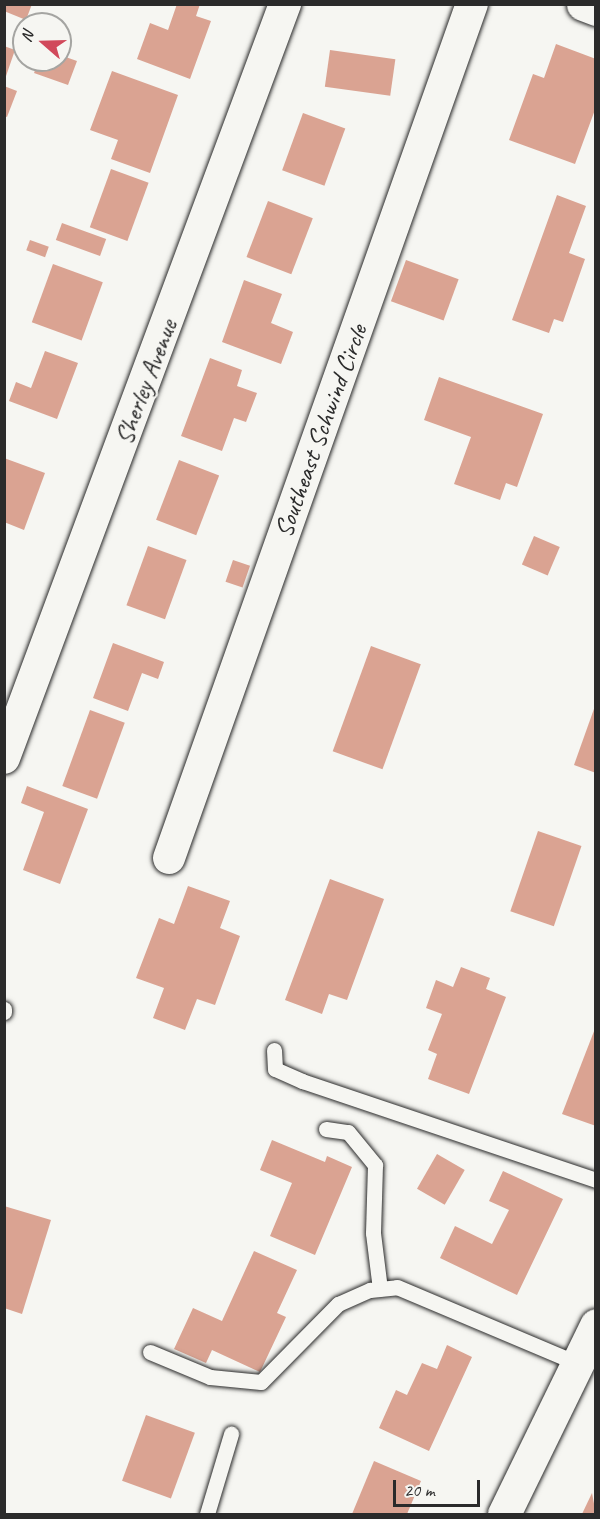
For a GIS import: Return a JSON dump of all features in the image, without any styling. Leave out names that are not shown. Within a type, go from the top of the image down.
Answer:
[{"type":"street","name":"Sherley Avenue","points":[[4,758],[285,4]]},
{"type":"street","name":"Southeast Schwind Circle","points":[[169,858],[472,4]]},
{"type":"street","points":[[583,4],[596,9]]},
{"type":"street","points":[[504,1515],[596,1325]]},
{"type":"lane","points":[[274,1050],[276,1069],[302,1081],[596,1180]]},
{"type":"lane","points":[[326,1129],[348,1132],[375,1165],[373,1233],[380,1289]]},
{"type":"lane","points":[[150,1352],[210,1377],[261,1382],[338,1304],[380,1289],[397,1287],[577,1363]]},
{"type":"lane","points":[[207,1515],[231,1434]]},
{"type":"building","points":[[6,4],[32,4],[29,12],[12,12],[12,14],[4,11]]},
{"type":"building","points":[[177,4],[200,4],[196,16],[211,21],[190,79],[137,59],[150,23],[168,30]]},
{"type":"building","points":[[556,44],[596,59],[596,107],[575,164],[509,140],[533,74],[544,78]]},
{"type":"building","points":[[4,46],[12,49],[12,59],[4,79]]},
{"type":"building","points":[[330,50],[395,59],[390,96],[325,87]]},
{"type":"building","points":[[72,59],[77,61],[68,85],[34,73],[72,72]]},
{"type":"building","points":[[112,71],[178,95],[150,173],[111,159],[118,140],[90,130]]},
{"type":"building","points":[[4,86],[17,91],[7,117],[4,116]]},
{"type":"building","points":[[303,113],[345,128],[324,186],[282,170]]},
{"type":"building","points":[[111,169],[149,183],[127,241],[90,227]]},
{"type":"building","points":[[557,195],[586,206],[569,253],[585,259],[563,322],[554,319],[549,333],[512,320]]},
{"type":"building","points":[[268,201],[313,218],[291,274],[246,257]]},
{"type":"building","points":[[62,223],[106,239],[100,256],[56,240]]},
{"type":"building","points":[[30,240],[49,247],[45,257],[26,250]]},
{"type":"building","points":[[406,260],[459,279],[444,320],[391,301]]},
{"type":"building","points":[[53,264],[103,282],[82,340],[32,322]]},
{"type":"building","points":[[244,280],[282,294],[271,323],[293,332],[281,364],[222,342]]},
{"type":"building","points":[[45,351],[78,363],[57,419],[9,401],[16,382],[31,388]]},
{"type":"building","points":[[210,358],[242,370],[237,386],[257,393],[246,422],[234,418],[222,451],[181,436]]},
{"type":"building","points":[[439,377],[543,414],[517,487],[506,483],[500,500],[454,484],[471,437],[424,420]]},
{"type":"building","points":[[4,458],[45,473],[24,530],[4,522]]},
{"type":"building","points":[[179,460],[219,475],[196,535],[156,520]]},
{"type":"building","points":[[534,536],[560,547],[548,575],[522,565]]},
{"type":"building","points":[[148,546],[187,560],[165,619],[126,605]]},
{"type":"building","points":[[233,560],[250,566],[243,588],[226,582]]},
{"type":"building","points":[[113,643],[164,662],[158,679],[142,673],[128,711],[93,698]]},
{"type":"building","points":[[371,646],[421,664],[382,769],[333,751]]},
{"type":"building","points":[[596,706],[596,773],[574,765]]},
{"type":"building","points":[[90,710],[125,723],[97,799],[62,786]]},
{"type":"building","points":[[27,786],[88,809],[60,884],[23,870],[44,812],[21,803]]},
{"type":"building","points":[[538,831],[581,846],[554,926],[510,911]]},
{"type":"building","points":[[330,879],[384,899],[347,1000],[329,994],[322,1014],[285,1000]]},
{"type":"building","points":[[188,886],[230,901],[220,928],[240,936],[215,1005],[197,999],[185,1030],[153,1018],[164,988],[136,978],[159,918],[174,924]]},
{"type":"building","points":[[461,967],[490,978],[486,989],[506,997],[469,1094],[428,1079],[437,1054],[428,1050],[442,1014],[426,1008],[436,980],[453,987]]},
{"type":"building","points":[[596,1026],[596,1126],[562,1114]]},
{"type":"building","points":[[272,1140],[325,1162],[327,1156],[352,1167],[315,1255],[270,1236],[292,1183],[260,1170]]},
{"type":"building","points":[[437,1154],[465,1170],[445,1205],[417,1189]]},
{"type":"building","points":[[503,1171],[563,1199],[517,1295],[440,1258],[455,1226],[492,1244],[509,1210],[489,1201]]},
{"type":"building","points":[[4,1206],[51,1220],[22,1314],[4,1308]]},
{"type":"building","points":[[254,1251],[297,1270],[277,1313],[286,1317],[260,1372],[212,1350],[206,1363],[174,1349],[193,1308],[222,1321]]},
{"type":"building","points":[[447,1345],[472,1357],[429,1451],[379,1428],[396,1390],[407,1395],[422,1363],[437,1369]]},
{"type":"building","points":[[146,1415],[195,1433],[171,1499],[122,1481]]},
{"type":"building","points":[[374,1461],[421,1481],[407,1514],[352,1514]]},
{"type":"building","points":[[592,1493],[596,1514],[582,1514]]}]
